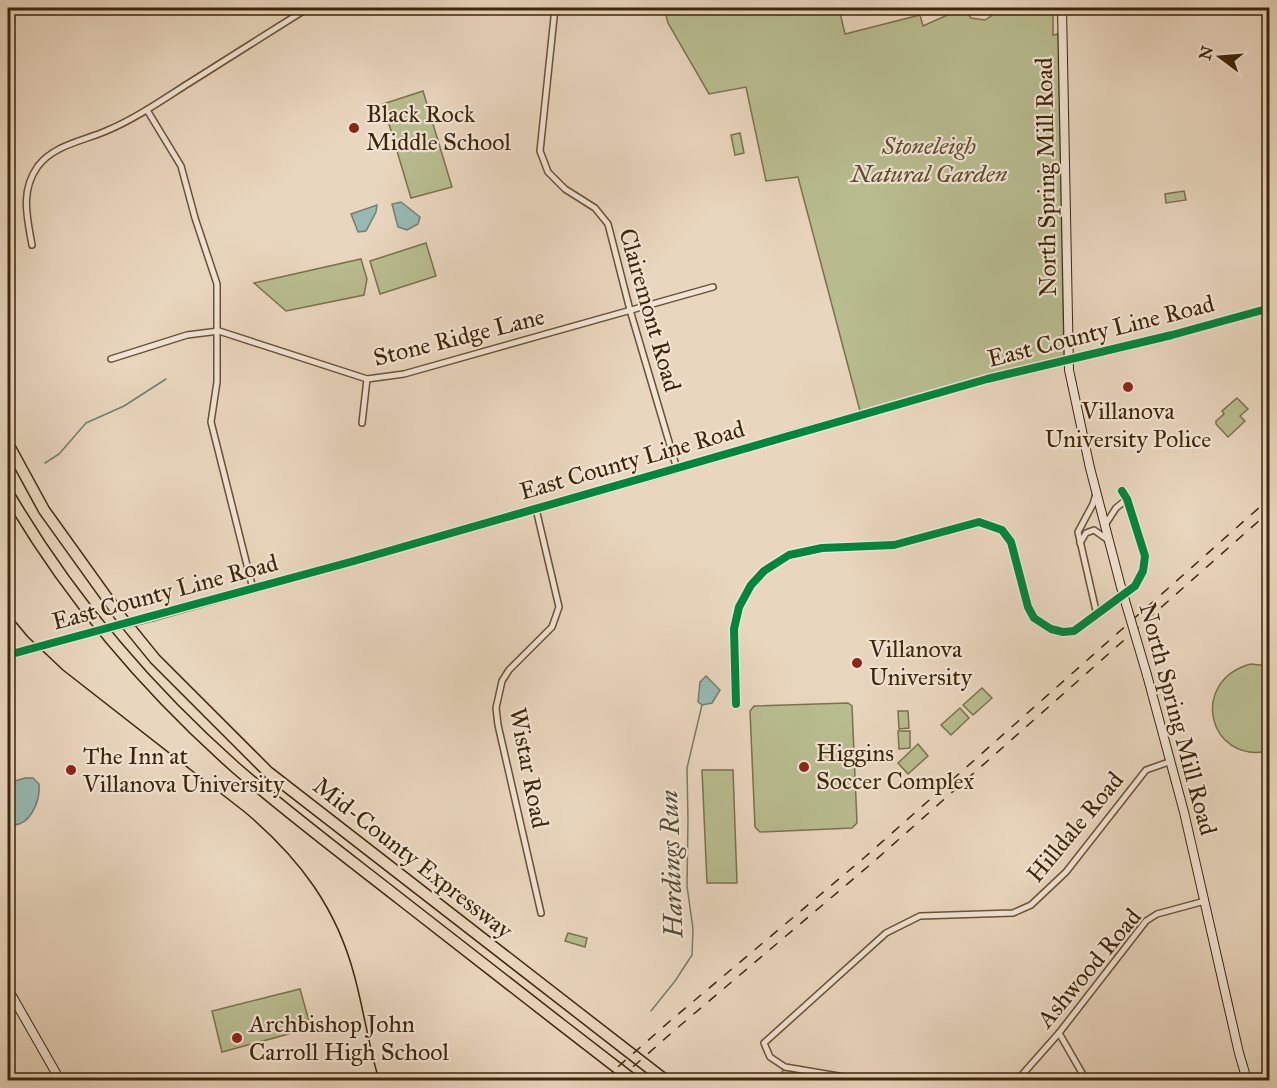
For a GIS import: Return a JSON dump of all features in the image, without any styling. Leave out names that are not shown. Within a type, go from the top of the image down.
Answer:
[{"type":"highway","name":"Mid-County Expressway","points":[[8,444],[44,510],[120,616],[155,659],[268,772],[665,1080]]},
{"type":"highway","name":"Mid-County Expressway","points":[[8,493],[50,559],[98,623],[157,691],[215,748],[293,815],[633,1080]]},
{"type":"main road","name":"North Spring Mill Road","points":[[1062,8],[1068,360],[1073,391],[1109,541],[1148,675],[1169,762],[1184,812],[1247,1080]]},
{"type":"main road","points":[[8,989],[60,1080]]},
{"type":"street","points":[[33,245],[25,204],[31,178],[47,157],[65,146],[108,131],[147,110],[308,8]]},
{"type":"street","name":"Clairemont Road","points":[[555,8],[540,151],[548,172],[565,189],[595,208],[608,224],[630,310],[677,469]]},
{"type":"street","points":[[147,110],[181,166],[217,284],[219,331],[217,382],[211,422],[253,589]]},
{"type":"street","name":"Stone Ridge Lane","points":[[111,359],[187,335],[219,331],[367,379],[404,374],[714,287]]},
{"type":"street","name":"East County Line Road","points":[[8,655],[154,617],[987,379],[1269,308]]},
{"type":"street","points":[[362,423],[367,379]]},
{"type":"street","points":[[1095,487],[1093,504],[1078,532],[1097,615]]},
{"type":"street","points":[[736,704],[734,629],[739,607],[751,585],[764,571],[789,555],[833,546],[894,545],[979,522],[1002,530],[1011,542],[1028,607],[1034,618],[1051,629],[1063,632],[1074,631],[1135,586],[1143,571],[1145,556],[1127,499],[1122,491]]},
{"type":"street","points":[[1105,525],[1116,508],[1127,499]]},
{"type":"street","name":"Wistar Road","points":[[536,509],[559,607],[552,627],[509,670],[502,681],[496,708],[541,913]]},
{"type":"street","points":[[1080,543],[1086,533],[1094,530],[1109,541]]},
{"type":"street","name":"Hilldale Road","points":[[862,1080],[785,1067],[770,1057],[764,1042],[886,933],[902,924],[920,916],[1013,913],[1030,904],[1066,872],[1146,770],[1169,762]]},
{"type":"street","name":"Ashwood Road","points":[[1015,1080],[1022,1076],[1059,1033],[1146,921],[1157,914],[1205,901]]},
{"type":"street","points":[[1059,1033],[1086,1080]]},
{"type":"green space","name":"Stoneleigh Natural Garden","points":[[664,8],[839,8],[845,34],[920,15],[923,26],[963,8],[967,8],[971,18],[985,20],[991,16],[993,8],[1053,8],[1053,35],[1058,34],[1064,356],[860,411],[798,177],[766,181],[746,87],[709,94],[668,23]]},
{"type":"green space","points":[[423,91],[452,187],[411,198],[383,104]]},
{"type":"green space","points":[[740,133],[744,153],[735,155],[731,135]]},
{"type":"green space","points":[[1184,191],[1186,200],[1166,203],[1165,194]]},
{"type":"green space","points":[[426,243],[436,276],[380,294],[370,261]]},
{"type":"green space","points":[[361,259],[367,279],[364,295],[286,311],[254,283]]},
{"type":"green space","points":[[1237,398],[1248,409],[1240,416],[1245,421],[1228,437],[1216,421],[1224,414],[1222,411]]},
{"type":"green space","points":[[1251,664],[1269,666],[1269,751],[1248,752],[1231,745],[1220,733],[1214,718],[1213,702],[1219,686],[1231,673]]},
{"type":"green space","points":[[982,688],[992,698],[973,715],[963,705]]},
{"type":"green space","name":"Higgins Soccer Complex","points":[[848,703],[852,706],[857,823],[852,828],[760,832],[755,827],[750,711],[754,706]]},
{"type":"green space","points":[[960,708],[969,718],[951,735],[941,725]]},
{"type":"green space","points":[[898,711],[908,711],[909,728],[899,729]]},
{"type":"green space","points":[[898,731],[910,731],[910,748],[899,749]]},
{"type":"green space","points":[[918,744],[928,756],[908,774],[898,763]]},
{"type":"green space","points":[[702,770],[733,770],[737,883],[707,883]]},
{"type":"green space","points":[[568,933],[587,938],[585,947],[565,941]]},
{"type":"green space","points":[[300,989],[311,1028],[222,1052],[212,1011]]},
{"type":"green space","points":[[785,1067],[850,1080],[777,1080]]},
{"type":"water","points":[[401,202],[420,217],[418,224],[407,230],[398,227],[392,204]]},
{"type":"water","points":[[377,205],[376,212],[366,231],[358,232],[351,214]]},
{"type":"water","points":[[706,676],[720,690],[712,703],[702,705],[698,702],[700,682]]},
{"type":"water","points":[[33,778],[39,784],[36,806],[22,823],[8,824],[8,783]]},
{"type":"waterway","points":[[45,463],[59,454],[86,423],[124,406],[166,379]]},
{"type":"waterway","name":"Hardings Run","points":[[651,1011],[692,955],[693,929],[687,886],[687,768],[702,705]]},
{"type":"tram line","points":[[8,613],[28,637],[63,670],[246,813],[283,848],[299,867],[314,886],[338,929],[358,991],[379,1080]]},
{"type":"railway","points":[[603,1080],[865,857],[1270,498]]},
{"type":"railway","points":[[618,1080],[871,864],[1270,511]]},
{"type":"cycle path","points":[[8,655],[354,561],[987,379],[1172,335],[1270,308]]},
{"type":"cycle path","points":[[736,704],[734,629],[739,607],[751,585],[764,571],[789,555],[822,548],[894,545],[979,522],[1002,530],[1011,542],[1028,607],[1034,618],[1051,629],[1063,632],[1074,631],[1135,586],[1143,571],[1145,556],[1127,499],[1122,491]]},
{"type":"place","name":"Black Rock Middle School","points":[[354,128]]},
{"type":"place","name":"Villanova University Police","points":[[1128,387]]},
{"type":"place","name":"Villanova University","points":[[857,663]]},
{"type":"place","name":"Higgins Soccer Complex","points":[[804,767]]},
{"type":"place","name":"The Inn at Villanova University","points":[[71,770]]},
{"type":"place","name":"Archbishop John Carroll High School","points":[[237,1038]]}]
